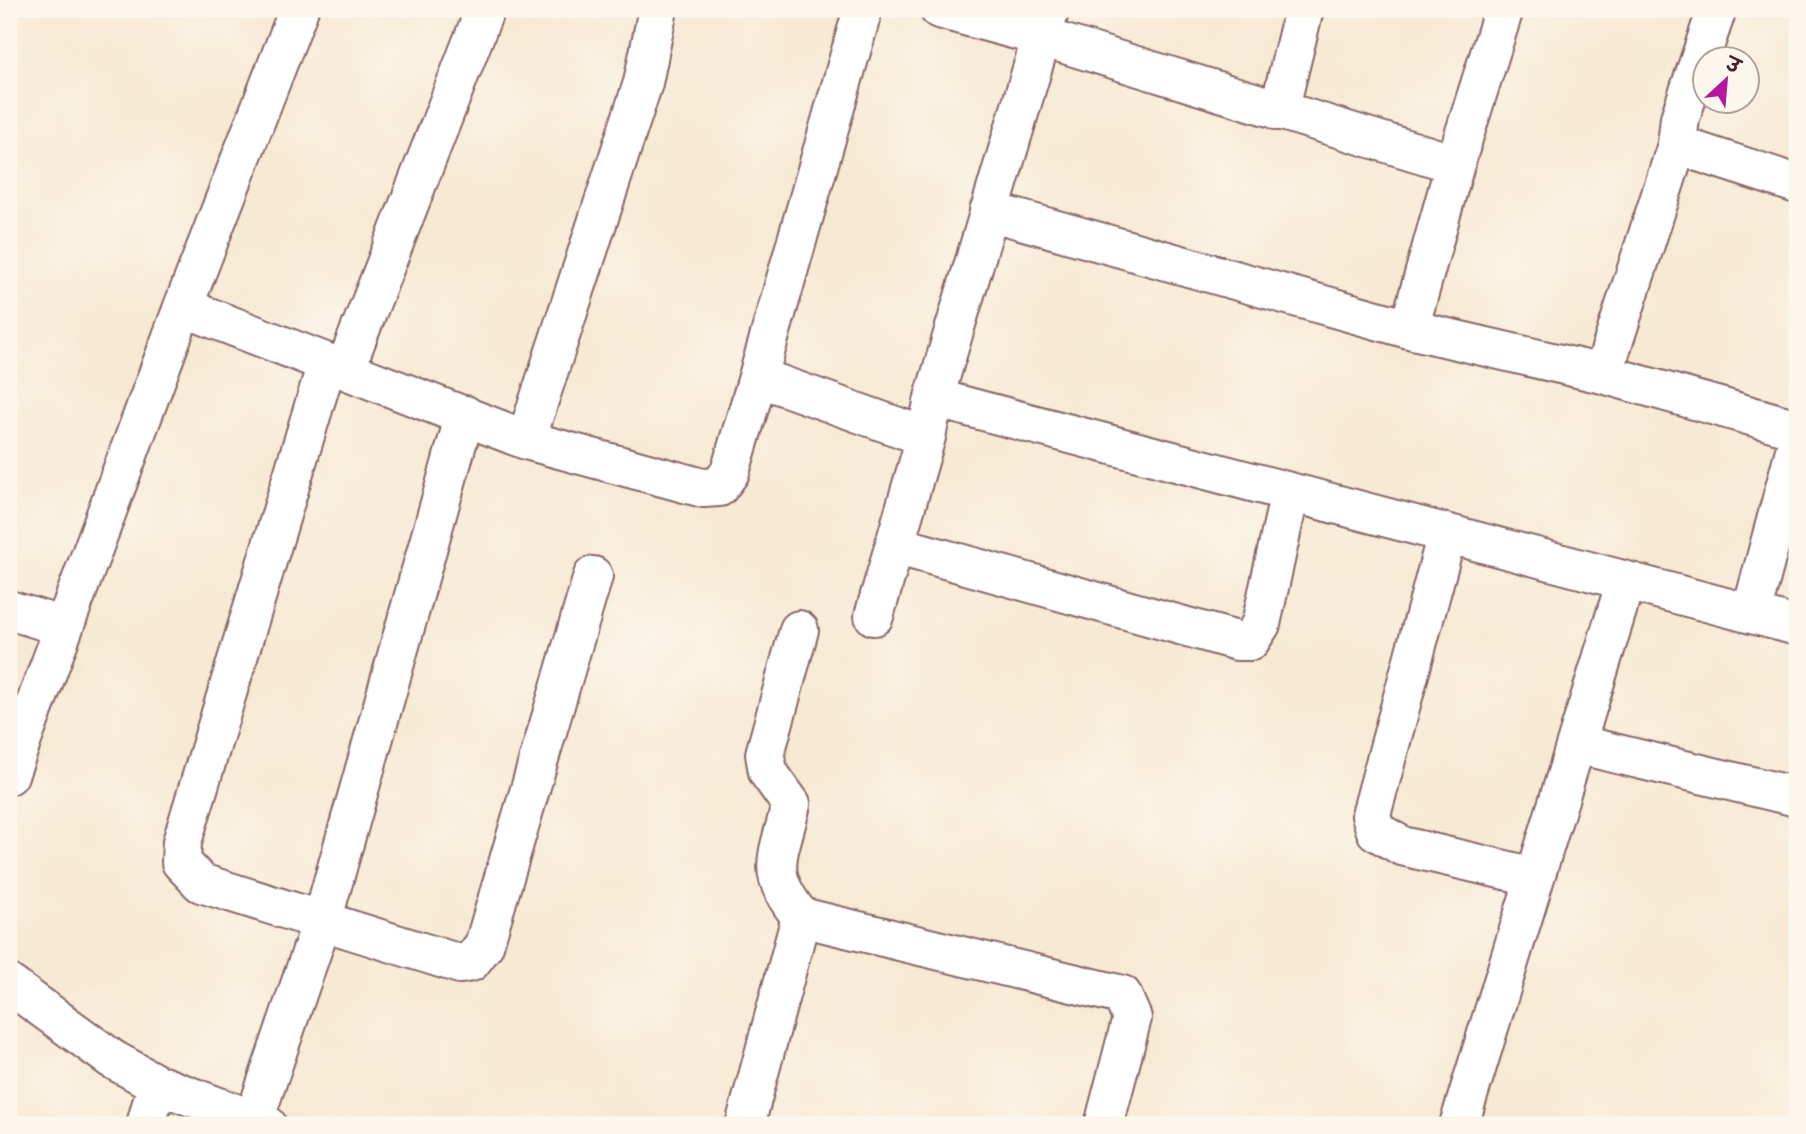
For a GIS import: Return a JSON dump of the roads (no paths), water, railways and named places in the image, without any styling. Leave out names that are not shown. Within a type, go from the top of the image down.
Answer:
[{"type":"street","points":[[9,775],[183,307],[299,9]]},
{"type":"street","points":[[485,9],[336,366],[182,842],[181,862],[201,883],[460,964],[471,962],[478,955],[593,576]]},
{"type":"street","points":[[526,440],[643,83],[657,9]]},
{"type":"street","points":[[183,307],[526,440],[703,488],[719,486],[730,472],[863,9]]},
{"type":"street","points":[[939,9],[1046,23],[1279,111],[1455,164]]},
{"type":"street","points":[[1279,111],[1304,9]]},
{"type":"street","points":[[1409,329],[1455,164],[1504,9]]},
{"type":"street","points":[[1603,374],[1677,145],[1680,118],[1717,9]]},
{"type":"street","points":[[874,617],[926,437],[934,398],[1046,23]]},
{"type":"street","points":[[1677,145],[1797,184]]},
{"type":"street","points":[[989,211],[1409,329],[1603,374],[1797,429]]},
{"type":"street","points":[[758,377],[926,437]]},
{"type":"street","points":[[934,398],[1797,626]]},
{"type":"street","points":[[9,984],[111,1059],[157,1084],[260,1122],[322,921],[465,415]]},
{"type":"street","points":[[1751,614],[1797,443]]},
{"type":"street","points":[[895,545],[1237,641],[1250,641],[1261,624],[1290,492]]},
{"type":"street","points":[[1447,534],[1371,815],[1376,831],[1402,846],[1535,877]]},
{"type":"street","points":[[1459,1125],[1626,581]]},
{"type":"street","points":[[9,610],[64,627]]},
{"type":"street","points":[[799,630],[765,754],[768,772],[792,804],[775,873],[783,894],[802,917],[1122,995],[1132,1018],[1104,1125]]},
{"type":"street","points":[[1576,744],[1797,797]]},
{"type":"street","points":[[745,1125],[802,917]]},
{"type":"street","points":[[146,1125],[157,1084]]}]
